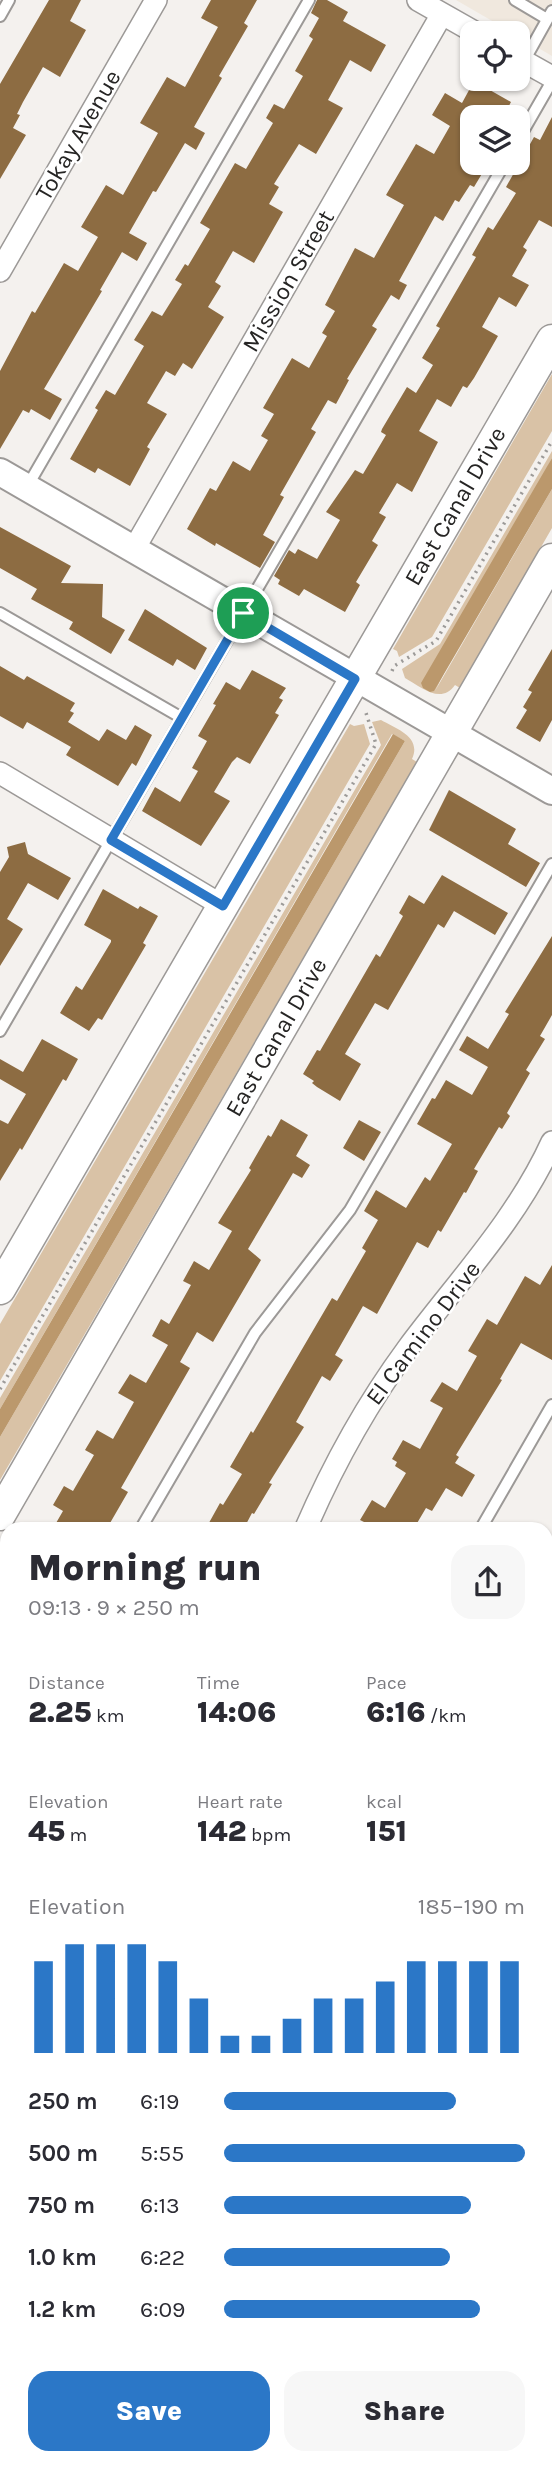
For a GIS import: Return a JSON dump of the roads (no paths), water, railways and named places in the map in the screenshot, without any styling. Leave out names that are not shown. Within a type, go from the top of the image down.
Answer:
[{"type":"main road","name":"East Canal Drive","points":[[0,1289],[552,340]]},
{"type":"main road","name":"East Canal Drive","points":[[0,1515],[552,559]]},
{"type":"street","name":"Tokay Avenue","points":[[0,271],[156,0]]},
{"type":"street","points":[[418,0],[460,24]]},
{"type":"street","name":"Mission Street","points":[[134,549],[442,14]]},
{"type":"street","points":[[530,65],[552,79]]},
{"type":"street","points":[[0,472],[552,791]]},
{"type":"street","points":[[0,774],[223,906]]},
{"type":"street","name":"El Camino Drive","points":[[308,1522],[360,1418],[408,1347],[499,1231],[525,1192],[552,1142]]},
{"type":"lane","points":[[0,16],[9,0]]},
{"type":"lane","points":[[27,487],[309,0]]},
{"type":"lane","points":[[515,0],[550,15],[530,45]]},
{"type":"lane","points":[[530,118],[552,79]]},
{"type":"lane","points":[[0,1031],[498,175]]},
{"type":"lane","points":[[0,613],[182,718]]},
{"type":"lane","points":[[145,1522],[255,1332],[349,1210],[552,864]]},
{"type":"lane","points":[[485,1522],[552,1405]]}]
